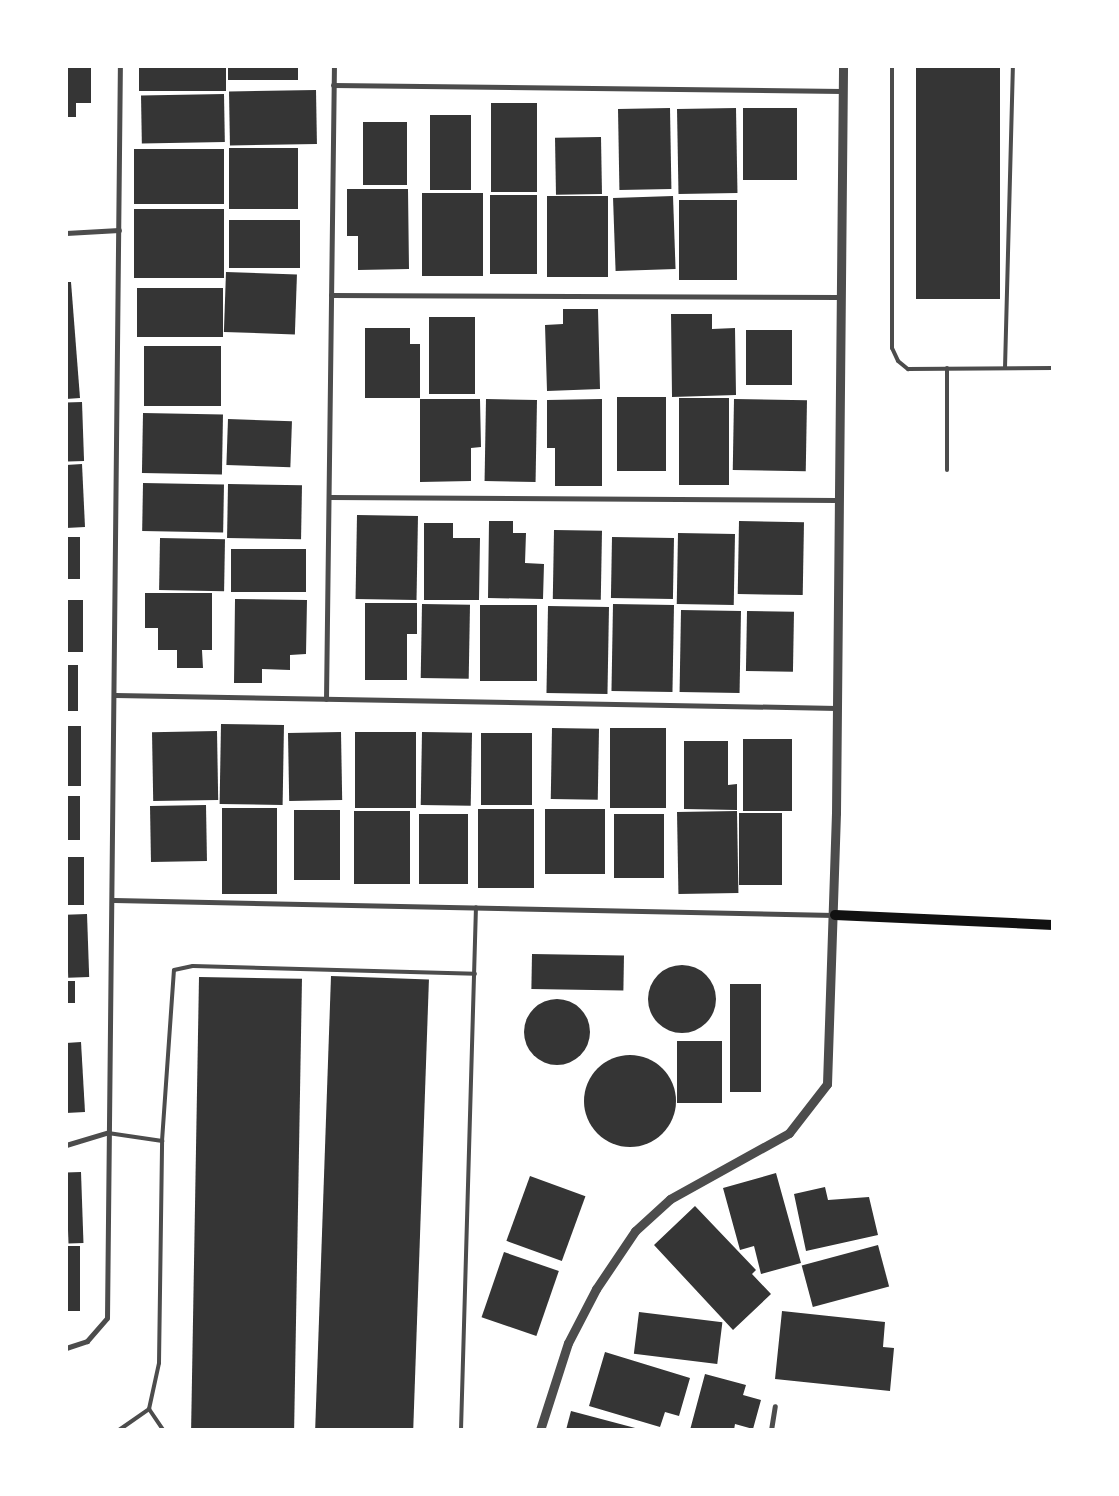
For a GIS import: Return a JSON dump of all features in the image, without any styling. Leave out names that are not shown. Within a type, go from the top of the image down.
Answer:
[{"type":"main road","points":[[835,915],[1053,925]]},
{"type":"street","points":[[66,1348],[87,1341],[107,1318],[106,1133],[111,1111],[114,900],[120,66]]},
{"type":"street","points":[[326,699],[334,66]]},
{"type":"street","points":[[540,1430],[568,1343],[635,1231],[670,1200],[789,1132],[827,1084],[835,915],[838,708],[836,500],[843,66]]},
{"type":"street","points":[[333,86],[842,91]]},
{"type":"street","points":[[66,233],[119,230]]},
{"type":"street","points":[[331,295],[839,298]]},
{"type":"street","points":[[329,497],[836,500]]},
{"type":"street","points":[[116,695],[838,708]]},
{"type":"street","points":[[114,900],[835,915]]},
{"type":"street","points":[[66,1146],[106,1133]]},
{"type":"street","points":[[771,1430],[775,1406]]},
{"type":"lane","points":[[892,66],[892,348],[908,369],[1053,368]]},
{"type":"lane","points":[[1005,368],[1013,66]]},
{"type":"lane","points":[[946,368],[947,470]]},
{"type":"lane","points":[[461,1430],[476,907]]},
{"type":"lane","points":[[120,1430],[149,1409],[159,1363],[162,1141],[174,970],[193,966],[475,974]]},
{"type":"lane","points":[[106,1133],[162,1141]]},
{"type":"lane","points":[[149,1409],[163,1430]]},
{"type":"building","points":[[66,66],[91,66],[91,103],[76,103],[76,117],[66,117]]},
{"type":"building","points":[[139,66],[226,66],[226,91],[139,91]]},
{"type":"building","points":[[228,66],[298,66],[298,80],[228,80]]},
{"type":"building","points":[[916,66],[1000,66],[1000,299],[916,299]]},
{"type":"building","points":[[316,90],[317,144],[230,146],[229,92]]},
{"type":"building","points":[[224,94],[225,142],[142,143],[141,95]]},
{"type":"building","points":[[491,103],[537,103],[537,192],[491,192]]},
{"type":"building","points":[[670,108],[671,189],[619,190],[618,109]]},
{"type":"building","points":[[736,108],[737,193],[678,194],[677,109]]},
{"type":"building","points":[[743,108],[797,108],[797,180],[743,180]]},
{"type":"building","points":[[430,115],[471,115],[471,190],[430,190]]},
{"type":"building","points":[[363,122],[407,122],[407,185],[363,185]]},
{"type":"building","points":[[601,137],[602,194],[556,195],[555,138]]},
{"type":"building","points":[[229,148],[298,148],[298,209],[229,209]]},
{"type":"building","points":[[134,149],[224,149],[224,204],[134,204]]},
{"type":"building","points":[[347,189],[408,189],[409,269],[358,270],[358,236],[347,236]]},
{"type":"building","points":[[422,193],[483,193],[483,276],[422,276]]},
{"type":"building","points":[[490,195],[537,195],[537,274],[490,274]]},
{"type":"building","points":[[547,196],[608,196],[608,277],[547,277]]},
{"type":"building","points":[[673,196],[676,269],[616,271],[613,198]]},
{"type":"building","points":[[679,200],[737,200],[737,280],[679,280]]},
{"type":"building","points":[[134,209],[224,209],[224,278],[134,278]]},
{"type":"building","points":[[229,220],[300,220],[300,268],[229,268]]},
{"type":"building","points":[[226,272],[297,274],[295,334],[224,332]]},
{"type":"building","points":[[66,282],[71,282],[80,398],[66,399]]},
{"type":"building","points":[[137,288],[223,288],[223,337],[137,337]]},
{"type":"building","points":[[563,309],[598,309],[600,389],[547,391],[545,325],[563,324]]},
{"type":"building","points":[[671,314],[712,314],[712,329],[735,328],[736,395],[672,397]]},
{"type":"building","points":[[429,317],[475,317],[475,394],[429,394]]},
{"type":"building","points":[[365,328],[410,328],[410,344],[420,344],[420,398],[365,398]]},
{"type":"building","points":[[746,330],[792,330],[792,385],[746,385]]},
{"type":"building","points":[[144,346],[221,346],[221,406],[144,406]]},
{"type":"building","points":[[617,397],[666,397],[666,471],[617,471]]},
{"type":"building","points":[[679,398],[729,398],[729,485],[679,485]]},
{"type":"building","points":[[420,399],[480,399],[481,447],[471,448],[471,481],[420,482]]},
{"type":"building","points":[[486,399],[537,400],[536,482],[485,481]]},
{"type":"building","points":[[602,399],[602,486],[555,486],[555,448],[547,448],[547,400]]},
{"type":"building","points":[[734,399],[807,400],[806,471],[733,470]]},
{"type":"building","points":[[82,402],[84,461],[68,462],[66,403]]},
{"type":"building","points":[[143,413],[223,414],[222,474],[142,473]]},
{"type":"building","points":[[228,419],[292,421],[290,467],[226,465]]},
{"type":"building","points":[[82,464],[85,527],[66,528],[66,465]]},
{"type":"building","points":[[143,483],[224,484],[223,532],[142,531]]},
{"type":"building","points":[[228,484],[302,485],[301,539],[227,538]]},
{"type":"building","points":[[357,515],[418,516],[417,600],[356,599]]},
{"type":"building","points":[[489,521],[513,521],[513,533],[526,533],[525,563],[544,564],[543,599],[488,598]]},
{"type":"building","points":[[739,521],[804,522],[803,595],[738,594]]},
{"type":"building","points":[[424,523],[453,523],[453,538],[480,538],[479,600],[424,600]]},
{"type":"building","points":[[554,530],[602,531],[601,600],[553,599]]},
{"type":"building","points":[[678,533],[735,534],[734,605],[677,604]]},
{"type":"building","points":[[66,537],[80,537],[80,579],[66,579]]},
{"type":"building","points":[[612,537],[674,538],[673,599],[611,598]]},
{"type":"building","points":[[160,538],[225,539],[224,591],[159,590]]},
{"type":"building","points":[[231,549],[306,549],[306,592],[231,592]]},
{"type":"building","points":[[145,593],[212,593],[212,650],[202,650],[203,668],[177,668],[177,650],[158,650],[158,628],[145,628]]},
{"type":"building","points":[[235,599],[307,600],[306,654],[290,655],[290,670],[262,669],[262,683],[234,683]]},
{"type":"building","points":[[66,600],[83,600],[83,652],[66,652]]},
{"type":"building","points":[[365,603],[417,603],[417,634],[407,634],[407,680],[365,680]]},
{"type":"building","points":[[422,604],[470,605],[469,679],[421,678]]},
{"type":"building","points":[[613,604],[674,605],[672,692],[611,691]]},
{"type":"building","points":[[480,605],[537,605],[537,681],[480,681]]},
{"type":"building","points":[[548,606],[609,607],[607,694],[546,693]]},
{"type":"building","points":[[681,610],[741,611],[740,693],[680,692]]},
{"type":"building","points":[[747,611],[794,612],[793,672],[746,671]]},
{"type":"building","points":[[66,665],[78,665],[78,711],[66,711]]},
{"type":"building","points":[[221,724],[284,725],[283,805],[220,804]]},
{"type":"building","points":[[66,726],[81,726],[81,786],[66,786]]},
{"type":"building","points":[[552,728],[599,729],[598,800],[551,799]]},
{"type":"building","points":[[610,728],[666,728],[666,808],[610,808]]},
{"type":"building","points":[[217,731],[218,800],[153,801],[152,732]]},
{"type":"building","points":[[341,732],[342,800],[289,801],[288,733]]},
{"type":"building","points":[[355,732],[416,732],[416,808],[355,808]]},
{"type":"building","points":[[422,732],[472,733],[471,806],[421,805]]},
{"type":"building","points":[[481,733],[532,733],[532,805],[481,805]]},
{"type":"building","points":[[743,739],[792,739],[792,811],[743,811]]},
{"type":"building","points":[[684,741],[728,741],[728,785],[737,784],[737,810],[684,809]]},
{"type":"building","points":[[66,796],[80,796],[80,840],[66,840]]},
{"type":"building","points":[[206,805],[207,861],[151,862],[150,806]]},
{"type":"building","points":[[222,808],[277,808],[277,894],[222,894]]},
{"type":"building","points":[[478,809],[534,809],[534,888],[478,888]]},
{"type":"building","points":[[545,809],[605,809],[605,874],[545,874]]},
{"type":"building","points":[[294,810],[340,810],[340,880],[294,880]]},
{"type":"building","points":[[354,811],[410,811],[410,884],[354,884]]},
{"type":"building","points":[[737,811],[738,893],[678,894],[677,812]]},
{"type":"building","points":[[739,813],[782,813],[782,885],[739,885]]},
{"type":"building","points":[[419,814],[468,814],[468,884],[419,884]]},
{"type":"building","points":[[614,814],[664,814],[664,878],[614,878]]},
{"type":"building","points":[[66,857],[84,857],[84,905],[66,905]]},
{"type":"building","points":[[87,914],[89,977],[68,978],[66,915]]},
{"type":"building","points":[[532,954],[624,956],[623,991],[531,989]]},
{"type":"building","points":[[689,965],[701,971],[710,980],[716,992],[714,1012],[706,1023],[689,1033],[675,1033],[658,1023],[650,1012],[648,992],[658,975],[669,967]]},
{"type":"building","points":[[331,976],[429,979],[413,1430],[315,1430]]},
{"type":"building","points":[[199,977],[302,979],[294,1430],[191,1430]]},
{"type":"building","points":[[66,981],[75,981],[75,1003],[66,1003]]},
{"type":"building","points":[[730,984],[761,984],[761,1092],[730,1092]]},
{"type":"building","points":[[557,999],[569,1002],[580,1009],[587,1020],[590,1032],[587,1044],[580,1055],[569,1062],[557,1065],[545,1062],[534,1055],[527,1044],[524,1032],[527,1020],[534,1009],[545,1002]]},
{"type":"building","points":[[677,1041],[722,1041],[722,1103],[677,1103]]},
{"type":"building","points":[[81,1042],[85,1112],[66,1113],[66,1043]]},
{"type":"building","points":[[630,1055],[648,1058],[663,1068],[673,1083],[676,1101],[673,1119],[663,1134],[648,1144],[630,1147],[612,1144],[597,1134],[587,1119],[584,1101],[587,1083],[597,1068],[612,1058]]},
{"type":"building","points":[[81,1172],[83,1243],[68,1243],[66,1173]]},
{"type":"building","points":[[776,1173],[801,1263],[761,1274],[754,1246],[740,1250],[723,1188]]},
{"type":"building","points":[[530,1176],[585,1196],[562,1261],[506,1241]]},
{"type":"building","points":[[825,1187],[828,1200],[869,1197],[878,1235],[806,1251],[794,1194]]},
{"type":"building","points":[[695,1206],[756,1270],[752,1274],[771,1294],[733,1330],[654,1245]]},
{"type":"building","points":[[878,1245],[889,1287],[813,1307],[802,1265]]},
{"type":"building","points":[[66,1246],[80,1246],[80,1311],[66,1311]]},
{"type":"building","points":[[504,1252],[559,1271],[536,1336],[482,1317]]},
{"type":"building","points":[[782,1311],[885,1322],[883,1347],[894,1348],[890,1391],[775,1379]]},
{"type":"building","points":[[639,1312],[722,1322],[717,1364],[634,1354]]},
{"type":"building","points":[[605,1352],[690,1378],[679,1416],[665,1412],[660,1427],[589,1406]]},
{"type":"building","points":[[705,1374],[746,1385],[743,1395],[761,1400],[753,1429],[735,1424],[734,1430],[690,1430]]},
{"type":"building","points":[[571,1411],[639,1429],[566,1430]]}]
